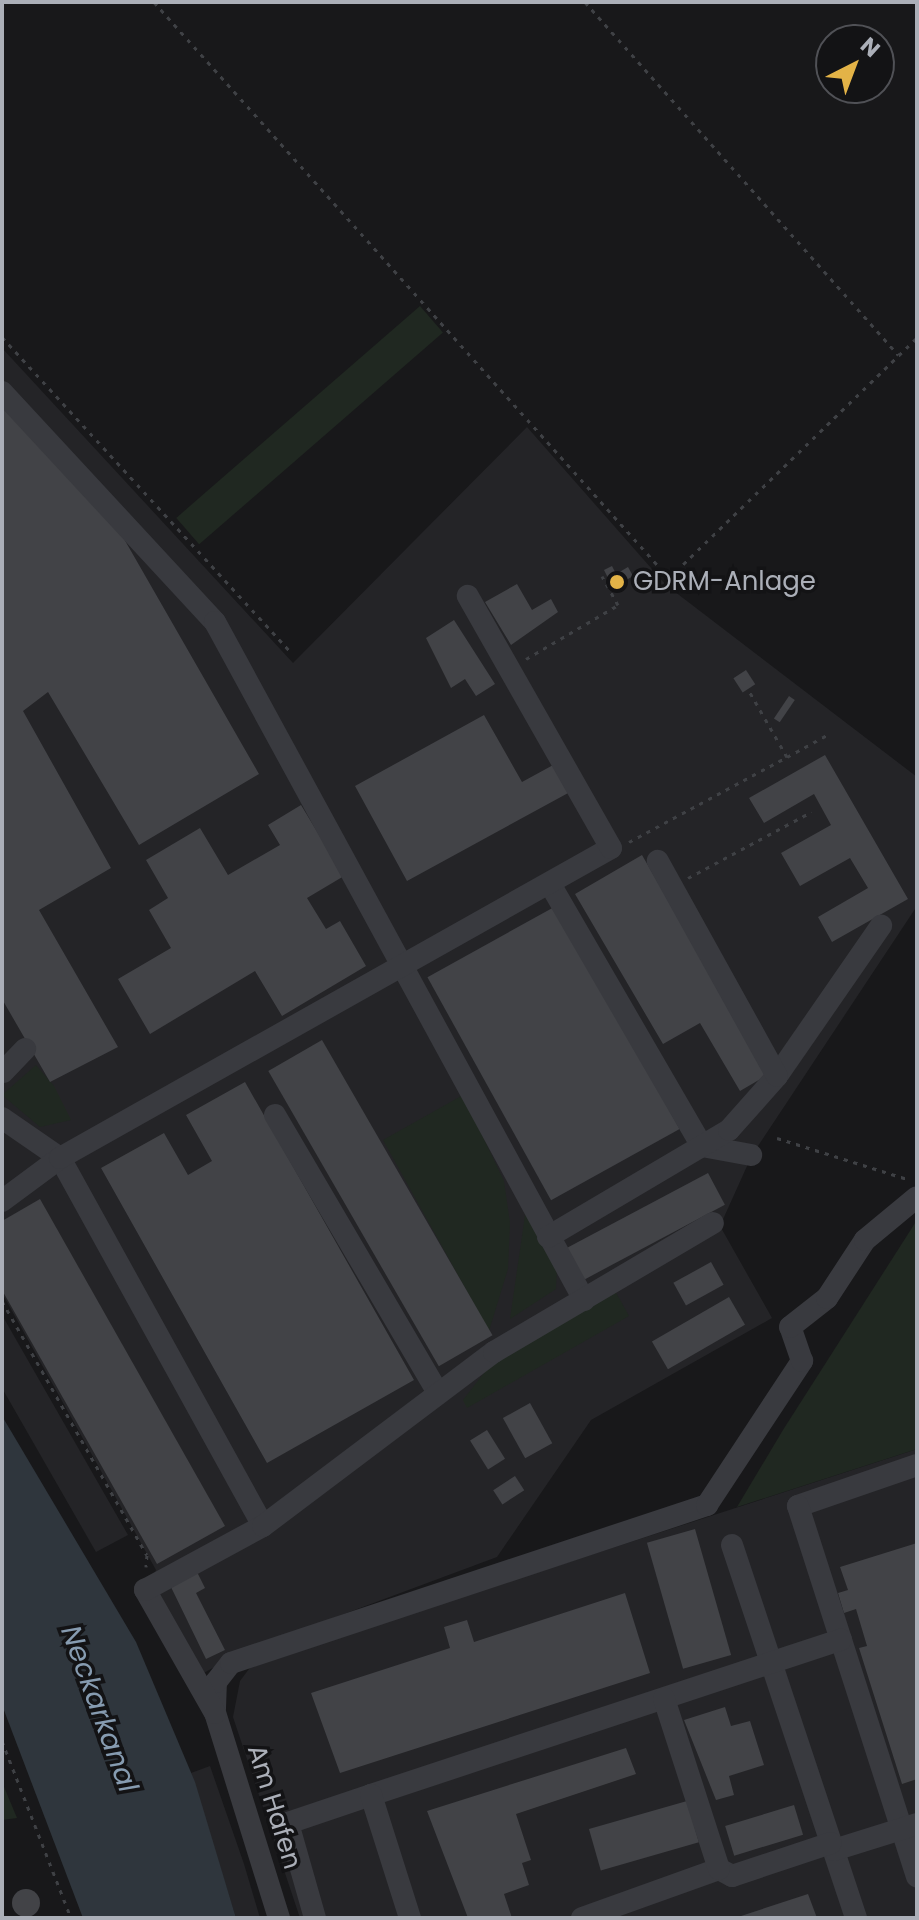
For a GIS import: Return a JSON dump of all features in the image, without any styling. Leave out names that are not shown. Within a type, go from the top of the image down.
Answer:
[{"type":"street","points":[[2,392],[215,622],[402,971],[584,1300]]},
{"type":"street","points":[[2,1201],[60,1158],[402,971],[611,848],[468,596]]},
{"type":"street","points":[[658,861],[777,1076]]},
{"type":"street","points":[[550,884],[702,1146],[751,1155]]},
{"type":"street","points":[[548,1237],[729,1130],[777,1076],[881,926]]},
{"type":"street","points":[[2,1072],[25,1049]]},
{"type":"street","points":[[275,1115],[438,1393]]},
{"type":"street","points":[[2,1118],[60,1158],[263,1526]]},
{"type":"street","name":"Am Hafen","points":[[215,1713],[216,1682],[231,1663],[707,1505],[802,1361],[790,1327],[827,1298],[865,1240],[917,1197]]},
{"type":"street","points":[[145,1590],[263,1526],[438,1393],[713,1223]]},
{"type":"street","points":[[917,1465],[798,1506],[841,1640],[909,1826],[917,1876]]},
{"type":"street","points":[[732,1545],[856,1918]]},
{"type":"street","name":"Am Hafen","points":[[145,1590],[215,1713],[279,1918]]},
{"type":"street","points":[[315,1918],[288,1823],[841,1640]]},
{"type":"street","points":[[664,1699],[719,1869],[732,1876],[909,1826]]},
{"type":"street","points":[[371,1795],[410,1918]]},
{"type":"street","points":[[582,1918],[719,1869]]},
{"type":"path","points":[[154,2],[669,578],[917,338]]},
{"type":"path","points":[[585,2],[898,355]]},
{"type":"path","points":[[2,337],[292,653]]},
{"type":"path","points":[[508,670],[618,605],[602,576]]},
{"type":"path","points":[[749,691],[787,757]]},
{"type":"path","points":[[611,848],[645,837],[827,735]]},
{"type":"path","points":[[671,884],[811,812]]},
{"type":"path","points":[[777,1138],[917,1183]]},
{"type":"path","points":[[2,1301],[147,1555],[145,1590]]},
{"type":"path","points":[[2,1741],[71,1918]]},
{"type":"shaded area","points":[[420,306],[443,332],[199,544],[176,518]]},
{"type":"shaded area","points":[[2,348],[293,663],[527,427],[666,585],[917,777],[917,906],[752,1155],[720,1226],[772,1318],[591,1420],[497,1557],[239,1653],[202,1674],[150,1585],[156,1570],[2,1293]]},
{"type":"shaded area","points":[[36,1065],[54,1086],[71,1120],[40,1127],[2,1095]]},
{"type":"shaded area","points":[[463,1095],[504,1181],[510,1223],[508,1269],[489,1331],[383,1140]]},
{"type":"shaded area","points":[[526,1208],[557,1268],[556,1289],[510,1319]]},
{"type":"shaded area","points":[[917,1220],[917,1449],[737,1507],[783,1430]]},
{"type":"shaded area","points":[[614,1289],[629,1316],[467,1408],[463,1400],[494,1360]]},
{"type":"shaded area","points":[[2,1315],[128,1535],[96,1552],[2,1388]]},
{"type":"shaded area","points":[[917,1449],[917,1918],[300,1918],[233,1717],[240,1681],[252,1665]]},
{"type":"shaded area","points":[[210,1766],[260,1918],[236,1918],[191,1773]]},
{"type":"shaded area","points":[[2,1782],[17,1818],[2,1820]]},
{"type":"water","name":"Neckarkanal","points":[[2,1416],[136,1642],[195,1782],[236,1918],[83,1918],[2,1705]]},
{"type":"building","points":[[2,401],[108,511],[259,774],[139,845],[48,692],[23,711],[111,868],[39,910],[118,1047],[50,1082],[2,999]]},
{"type":"building","name":"GDRM-Anlage","points":[[612,566],[616,574],[628,567],[633,576],[613,588],[604,570]]},
{"type":"building","points":[[517,584],[532,610],[551,599],[558,612],[511,645],[485,602]]},
{"type":"building","points":[[454,620],[495,684],[476,696],[465,679],[451,688],[426,638]]},
{"type":"building","points":[[746,670],[755,684],[743,692],[733,678]]},
{"type":"building","points":[[789,696],[795,700],[780,722],[774,718]]},
{"type":"building","points":[[484,715],[522,782],[555,764],[570,792],[407,881],[355,786]]},
{"type":"building","points":[[825,755],[908,899],[832,942],[818,917],[868,888],[850,858],[800,886],[781,853],[831,825],[814,794],[764,823],[749,798]]},
{"type":"building","points":[[301,805],[344,876],[307,898],[326,929],[340,921],[366,966],[282,1016],[255,971],[150,1034],[118,979],[171,948],[149,910],[168,898],[146,860],[200,828],[228,875],[280,845],[268,825]]},
{"type":"building","points":[[642,855],[769,1074],[740,1091],[700,1023],[663,1044],[575,894]]},
{"type":"building","points":[[556,906],[680,1129],[551,1200],[427,977]]},
{"type":"building","points":[[322,1040],[492,1335],[439,1366],[268,1071]]},
{"type":"building","points":[[245,1082],[414,1380],[267,1463],[101,1168],[164,1133],[188,1175],[212,1161],[186,1115]]},
{"type":"building","points":[[708,1173],[725,1205],[584,1280],[567,1248]]},
{"type":"building","points":[[40,1199],[225,1526],[157,1564],[2,1290],[2,1221]]},
{"type":"building","points":[[711,1262],[724,1285],[686,1306],[673,1283]]},
{"type":"building","points":[[729,1297],[745,1325],[668,1369],[652,1342]]},
{"type":"building","points":[[530,1403],[552,1443],[525,1458],[503,1418]]},
{"type":"building","points":[[487,1430],[505,1459],[488,1469],[470,1441]]},
{"type":"building","points":[[515,1476],[524,1490],[502,1504],[493,1490]]},
{"type":"building","points":[[695,1529],[731,1655],[683,1669],[647,1543]]},
{"type":"building","points":[[917,1543],[917,1779],[902,1784],[859,1648],[867,1646],[856,1609],[844,1613],[838,1593],[848,1590],[840,1567]]},
{"type":"building","points":[[197,1572],[205,1588],[196,1593],[225,1650],[206,1659],[170,1585]]},
{"type":"building","points":[[625,1593],[650,1673],[340,1773],[311,1693],[450,1648],[444,1627],[467,1620],[474,1642]]},
{"type":"building","points":[[725,1707],[731,1726],[750,1721],[764,1765],[729,1776],[734,1795],[716,1800],[684,1720]]},
{"type":"building","points":[[626,1748],[636,1774],[516,1814],[531,1860],[522,1863],[529,1885],[504,1894],[512,1918],[468,1918],[427,1811]]},
{"type":"building","points":[[687,1801],[699,1842],[601,1870],[589,1829]]},
{"type":"building","points":[[794,1805],[803,1835],[734,1856],[725,1826]]},
{"type":"building","points":[[26,1889],[36,1893],[40,1903],[36,1913],[26,1917],[16,1913],[12,1903],[16,1893]]},
{"type":"building","points":[[808,1894],[817,1918],[738,1918],[738,1917]]},
{"type":"place","name":"GDRM-Anlage","points":[[617,582]]}]
